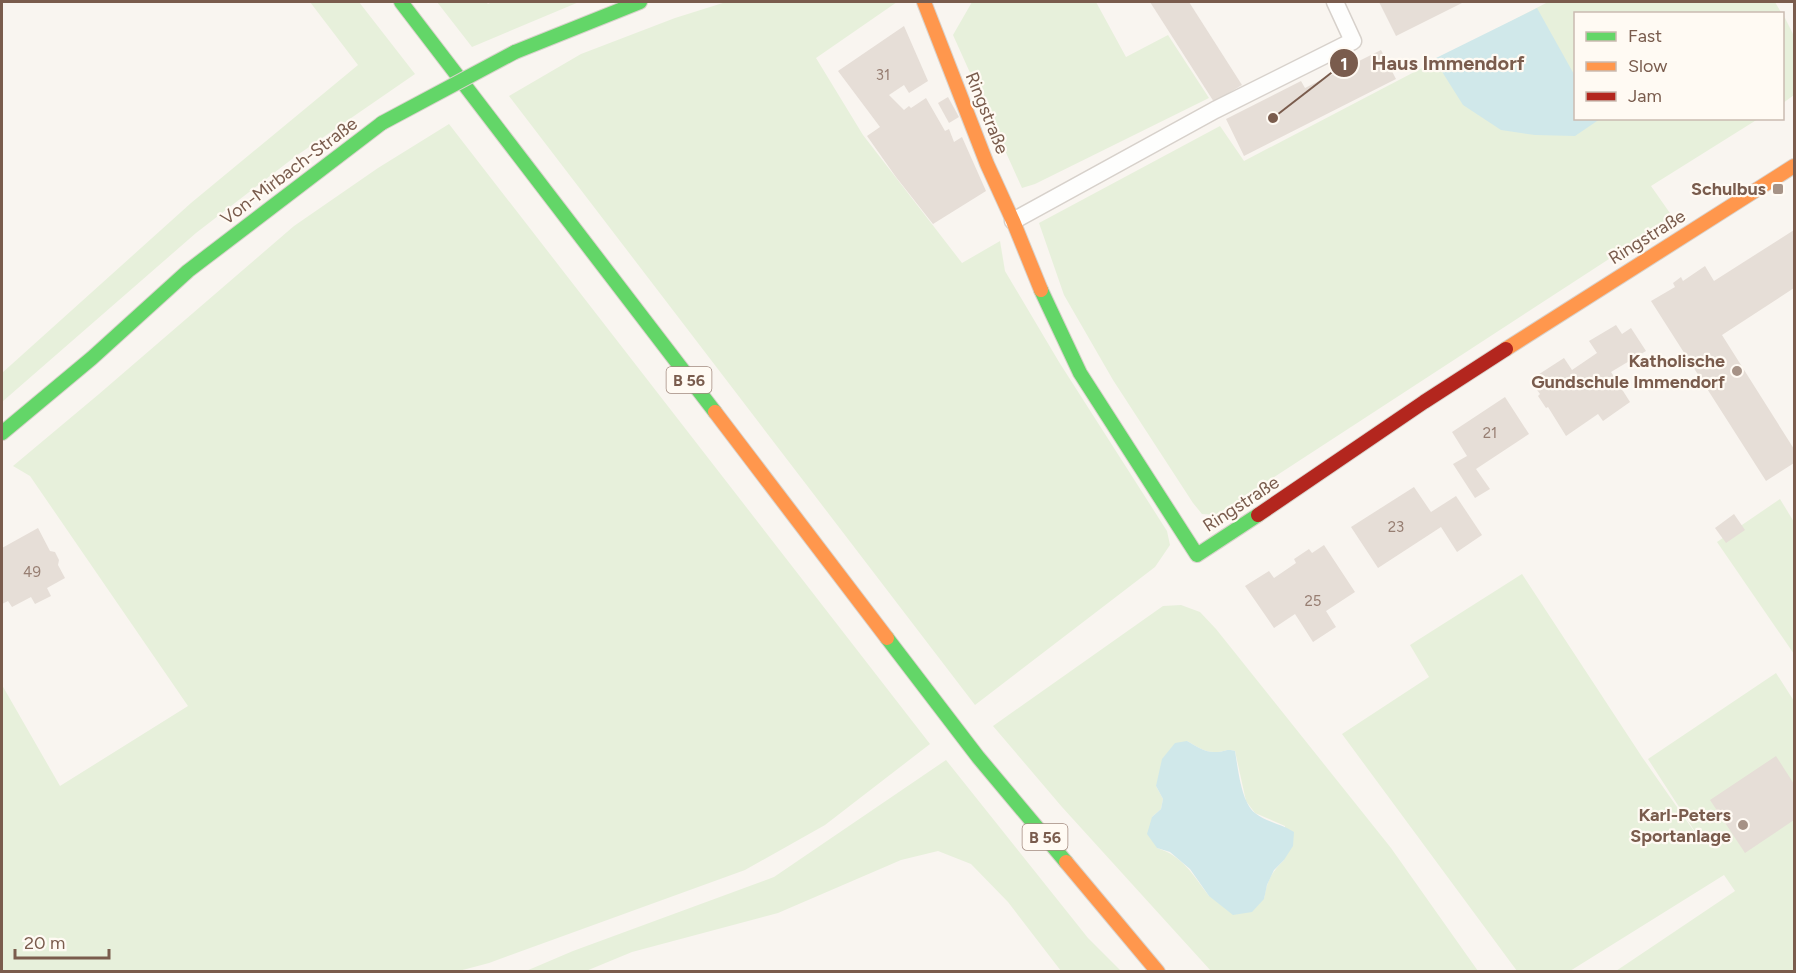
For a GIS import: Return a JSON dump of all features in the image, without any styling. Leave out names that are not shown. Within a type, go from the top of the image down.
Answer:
[{"type":"street","name":"B 56","points":[[401,2],[978,757],[1158,972]]},
{"type":"street","name":"Von-Mirbach-Straße","points":[[2,434],[92,358],[188,271],[382,123],[515,52],[640,2]]},
{"type":"street","name":"Ringstraße","points":[[924,2],[987,164],[1034,275],[1080,373],[1197,555],[1424,402],[1794,166]]},
{"type":"lane","points":[[1013,221],[1215,110],[1353,41],[1335,2]]},
{"type":"green space","points":[[310,2],[359,2],[415,74],[296,156],[196,233],[2,402],[2,373],[191,203],[358,65]]},
{"type":"green space","points":[[437,2],[486,2],[488,4],[492,2],[579,2],[472,47]]},
{"type":"green space","points":[[726,2],[897,2],[816,58],[863,135],[962,263],[1000,241],[1005,271],[1059,362],[1167,531],[1170,545],[1155,567],[975,705],[509,96],[581,54],[675,18]]},
{"type":"green space","points":[[972,2],[1096,2],[1126,57],[1168,35],[1209,98],[1035,184],[1022,188],[953,35]]},
{"type":"green space","points":[[1548,2],[1775,2],[1781,12],[1574,12],[1574,120],[1756,120],[1651,186],[1672,216],[1216,515],[1202,514],[1113,380],[1064,295],[1039,223],[1220,126],[1244,161]]},
{"type":"green space","points":[[1784,16],[1794,36],[1794,95],[1784,102]]},
{"type":"green space","points":[[449,124],[930,744],[825,825],[745,870],[489,963],[455,972],[2,971],[2,685],[60,786],[188,706],[30,476],[13,466],[294,226],[378,168]]},
{"type":"green space","points":[[1780,499],[1794,522],[1794,654],[1717,542]]},
{"type":"green space","points":[[1522,574],[1642,757],[1703,844],[1648,759],[1776,673],[1794,701],[1794,971],[1616,971],[1735,891],[1724,875],[1570,971],[1517,971],[1342,734],[1429,677],[1410,645]]},
{"type":"green space","points":[[1181,605],[1200,612],[1216,629],[1391,848],[1478,971],[1211,971],[1062,807],[993,726],[1163,606]],"holes":[[[1187,741],[1212,752],[1235,751],[1246,801],[1255,813],[1285,826],[1284,860],[1270,878],[1264,899],[1209,896],[1181,861],[1157,848],[1152,817],[1161,809],[1163,799],[1156,786]]]},
{"type":"green space","points":[[946,760],[1088,938],[1121,971],[1061,971],[1008,902],[971,864],[938,851],[901,860],[778,913],[632,952],[586,971],[526,971],[573,951],[774,877]]},
{"type":"water","points":[[1537,8],[1574,74],[1574,120],[1599,120],[1575,136],[1535,135],[1501,130],[1463,105],[1434,59]]},
{"type":"water","points":[[1187,741],[1212,752],[1235,751],[1241,784],[1250,808],[1259,816],[1294,832],[1293,846],[1274,870],[1264,899],[1252,912],[1233,915],[1209,896],[1190,869],[1170,852],[1157,848],[1147,834],[1152,817],[1161,809],[1163,799],[1156,786],[1162,759],[1175,743]]},
{"type":"building","points":[[1150,2],[1189,2],[1242,85],[1214,102]]},
{"type":"building","points":[[1379,2],[1464,2],[1396,36]]},
{"type":"building","points":[[904,26],[928,81],[909,93],[904,85],[889,95],[904,110],[926,98],[945,131],[949,129],[954,142],[962,137],[986,191],[933,224],[867,136],[880,127],[838,71]]},
{"type":"building","points":[[1381,50],[1396,79],[1244,156],[1226,119],[1301,81],[1305,88]]},
{"type":"building","points":[[948,97],[959,117],[949,123],[938,103]]},
{"type":"building","points":[[1794,230],[1794,288],[1722,335],[1794,449],[1794,463],[1766,481],[1651,301],[1675,287],[1673,283],[1681,277],[1683,281],[1705,266],[1714,281]]},
{"type":"building","points":[[1616,325],[1622,334],[1631,328],[1646,351],[1611,372],[1630,402],[1603,421],[1598,414],[1566,436],[1548,407],[1546,408],[1538,396],[1540,394],[1530,380],[1564,358],[1572,370],[1597,353],[1589,341]]},
{"type":"building","points":[[1505,397],[1529,434],[1476,469],[1490,489],[1475,498],[1453,464],[1467,456],[1452,432]]},
{"type":"building","points":[[1414,487],[1431,512],[1456,496],[1482,535],[1457,552],[1441,527],[1378,568],[1351,527]]},
{"type":"building","points":[[1734,514],[1745,530],[1726,543],[1715,528]]},
{"type":"building","points":[[38,528],[50,551],[55,552],[59,560],[58,565],[65,578],[47,588],[51,596],[35,604],[31,597],[12,607],[8,601],[2,604],[2,548]]},
{"type":"building","points":[[1324,545],[1355,592],[1326,611],[1336,627],[1313,642],[1295,614],[1274,628],[1245,586],[1269,571],[1274,578],[1296,563],[1294,559],[1309,549],[1312,553]]},
{"type":"building","points":[[1776,756],[1794,784],[1794,820],[1745,853],[1710,800]]},
{"type":"traffic: fast","points":[[401,2],[715,412]]},
{"type":"traffic: fast","points":[[515,52],[640,2]]},
{"type":"traffic: fast","points":[[382,123],[515,52]]},
{"type":"traffic: fast","points":[[2,433],[92,358],[188,271],[382,123]]},
{"type":"traffic: fast","points":[[1041,290],[1080,373],[1197,555],[1258,515]]},
{"type":"traffic: fast","points":[[887,638],[978,757],[1066,862]]},
{"type":"traffic: slow","points":[[924,2],[987,164],[1041,290]]},
{"type":"traffic: slow","points":[[1506,349],[1794,166]]},
{"type":"traffic: slow","points":[[715,412],[887,638]]},
{"type":"traffic: slow","points":[[1066,862],[1158,972]]},
{"type":"traffic: jam","points":[[1258,515],[1506,349]]},
{"type":"place","name":"Haus Immendorf","points":[[1273,118]]},
{"type":"place","name":"Schulbus","points":[[1778,189]]},
{"type":"place","name":"Katholische Gundschule Immendorf","points":[[1737,371]]},
{"type":"place","name":"Karl-Peters Sportanlage","points":[[1743,825]]}]
